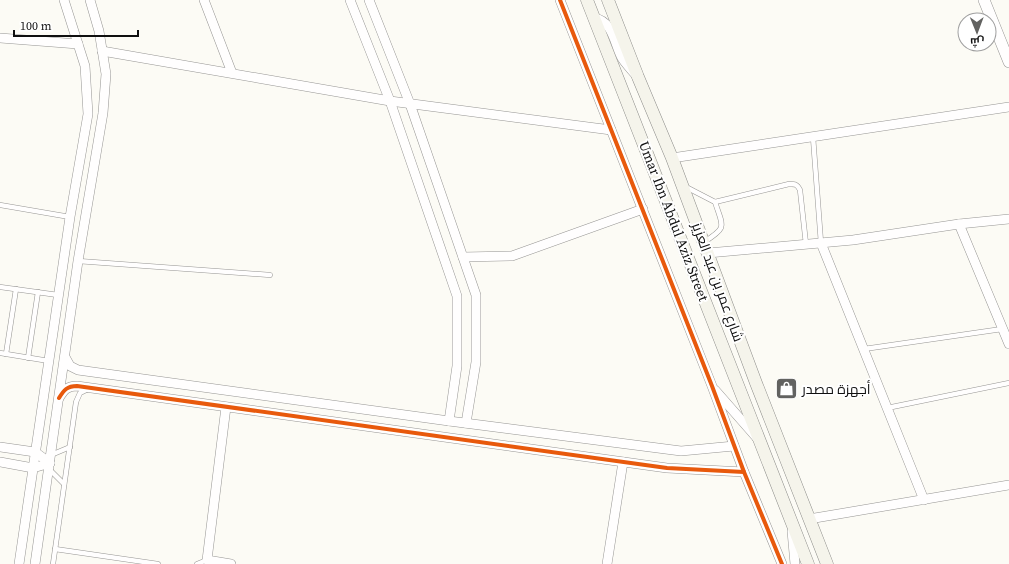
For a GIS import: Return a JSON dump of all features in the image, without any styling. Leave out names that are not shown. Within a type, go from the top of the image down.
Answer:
[{"type":"main road","name":"Umar Ibn Abdul Aziz Street","points":[[587,0],[760,442]]},
{"type":"main road","name":"شارع عمر بن عبد العزيز","points":[[608,0],[672,158],[756,383],[827,564]]},
{"type":"main road","points":[[760,442],[808,564]]},
{"type":"main road","points":[[769,466],[784,487],[797,518],[803,520],[809,519]]},
{"type":"street","points":[[19,564],[70,217],[88,114],[85,66],[64,0]]},
{"type":"street","points":[[35,564],[78,261],[103,113],[106,74],[99,32],[90,0]]},
{"type":"street","points":[[204,0],[232,74]]},
{"type":"street","points":[[350,0],[390,101],[457,296],[457,366],[449,421]]},
{"type":"street","points":[[369,0],[410,104],[476,295],[476,362],[466,423]]},
{"type":"street","points":[[560,0],[643,209],[744,472],[782,564]]},
{"type":"street","points":[[984,0],[1009,62]]},
{"type":"street","points":[[594,18],[601,19],[610,28],[622,59],[638,77]]},
{"type":"street","points":[[0,38],[78,44]]},
{"type":"street","points":[[102,51],[390,101],[611,130]]},
{"type":"street","points":[[672,158],[1009,107]]},
{"type":"street","points":[[463,257],[512,256],[643,209]]},
{"type":"street","points":[[706,248],[806,244],[853,240],[959,224],[1009,219]]},
{"type":"street","points":[[959,224],[1009,344]]},
{"type":"street","points":[[821,243],[924,500]]},
{"type":"street","points":[[65,357],[70,366],[78,370],[449,421],[681,451],[734,446]]},
{"type":"street","points":[[59,398],[63,390],[72,386],[94,388],[666,468],[744,472]]},
{"type":"street","points":[[712,386],[760,442]]},
{"type":"street","points":[[226,407],[207,560],[231,564]]},
{"type":"street","points":[[0,447],[35,452],[50,462]]},
{"type":"street","points":[[0,462],[33,468],[50,462]]},
{"type":"street","points":[[607,564],[623,462]]},
{"type":"street","points":[[809,519],[1009,485]]},
{"type":"street","points":[[790,519],[795,564]]},
{"type":"lane","points":[[813,137],[821,243]]},
{"type":"lane","points":[[682,186],[715,202],[795,184],[800,190],[806,244]]},
{"type":"lane","points":[[706,248],[721,229],[722,225],[715,202]]},
{"type":"lane","points":[[0,205],[70,217]]},
{"type":"lane","points":[[78,261],[270,275]]},
{"type":"lane","points":[[0,287],[58,296]]},
{"type":"lane","points":[[6,354],[16,289]]},
{"type":"lane","points":[[28,358],[38,292]]},
{"type":"lane","points":[[864,350],[1002,329]]},
{"type":"lane","points":[[0,353],[48,361]]},
{"type":"lane","points":[[888,408],[1009,383]]},
{"type":"lane","points":[[53,564],[78,397],[83,390],[94,388]]},
{"type":"lane","points":[[64,484],[50,462],[70,447]]},
{"type":"lane","points":[[55,549],[158,564]]},
{"type":"lane","points":[[197,564],[207,560]]},
{"type":"cycle path","points":[[560,0],[712,386],[744,472],[782,564]]},
{"type":"cycle path","points":[[59,398],[66,389],[77,386],[667,468],[744,472]]},
{"type":"place","name":"أجهزة مصدر","points":[[786,389]]}]
